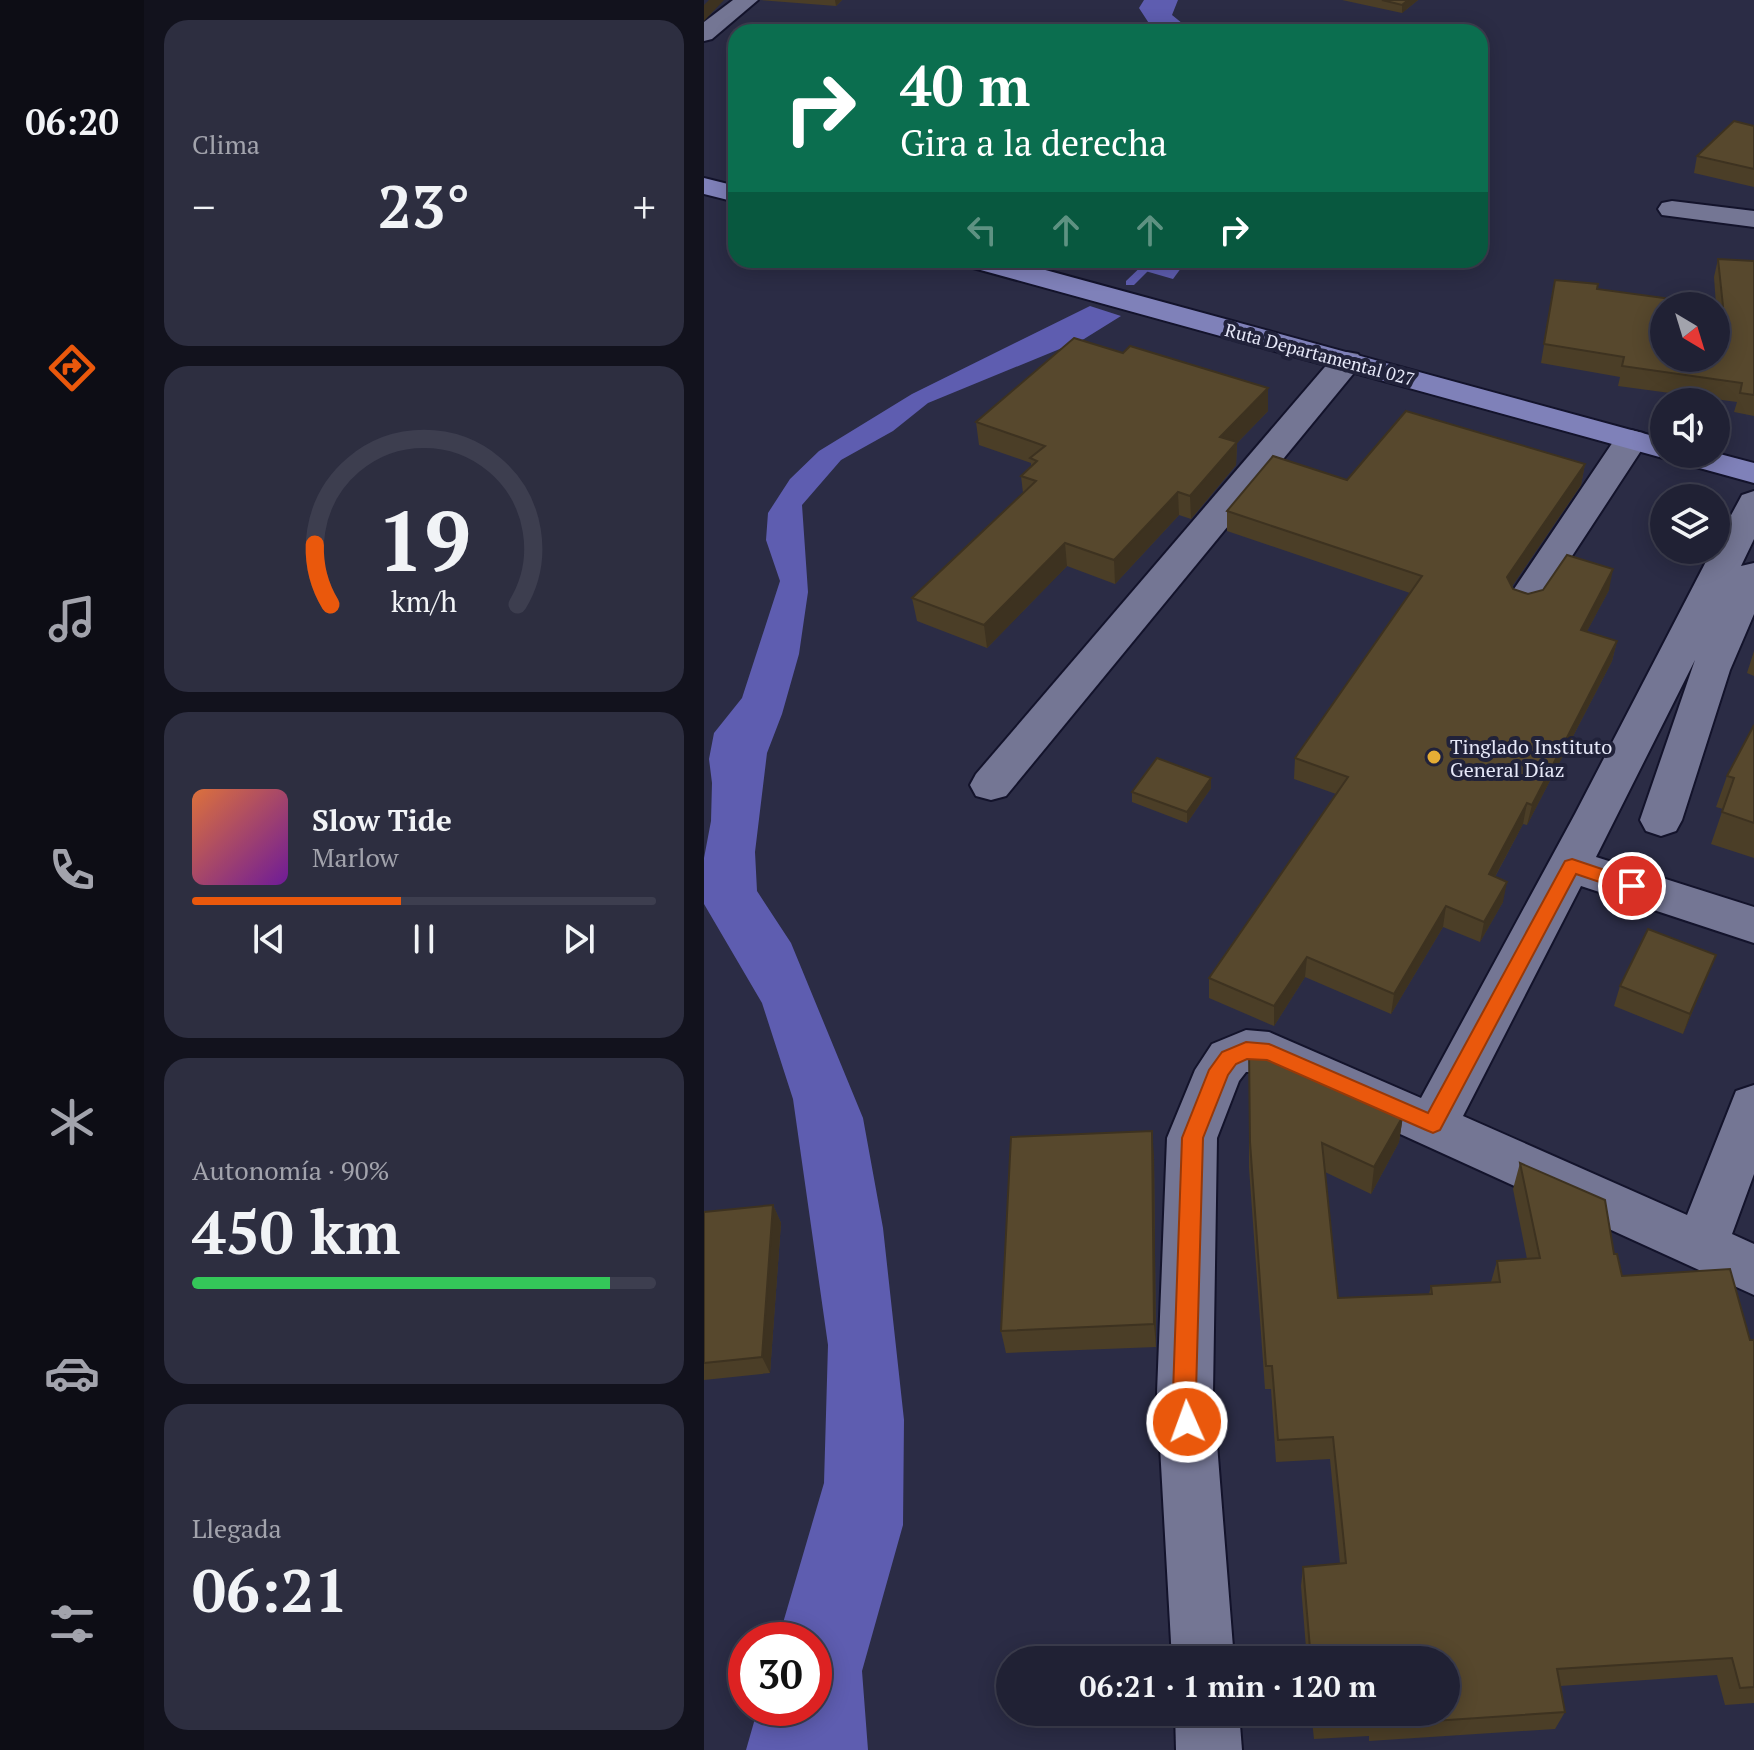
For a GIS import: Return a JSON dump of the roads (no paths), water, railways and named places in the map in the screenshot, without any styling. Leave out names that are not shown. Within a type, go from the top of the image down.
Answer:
[{"type":"main road","points":[[704,186],[728,192]]},
{"type":"main road","name":"Ruta Departamental 027","points":[[1005,268],[1647,445]]},
{"type":"main road","points":[[1730,467],[1754,473]]},
{"type":"street","points":[[704,34],[747,0]]},
{"type":"street","points":[[1672,209],[1754,219]]},
{"type":"street","points":[[991,785],[1347,361]]},
{"type":"street","points":[[1525,600],[1647,445]]},
{"type":"street","points":[[1433,1124],[1572,866],[1754,502]]},
{"type":"street","points":[[1661,820],[1710,670],[1754,572]]},
{"type":"street","points":[[1572,866],[1754,925]]},
{"type":"street","points":[[1202,1646],[1185,1377],[1192,1138],[1219,1070],[1229,1058],[1246,1050],[1269,1052],[1754,1270]]},
{"type":"street","points":[[1701,1246],[1754,1106]]},
{"type":"street","points":[[1208,1726],[1209,1750]]},
{"type":"waterway","points":[[1130,283],[1146,268]]},
{"type":"place","name":"Tinglado Instituto General Díaz","points":[[1434,757]]}]
